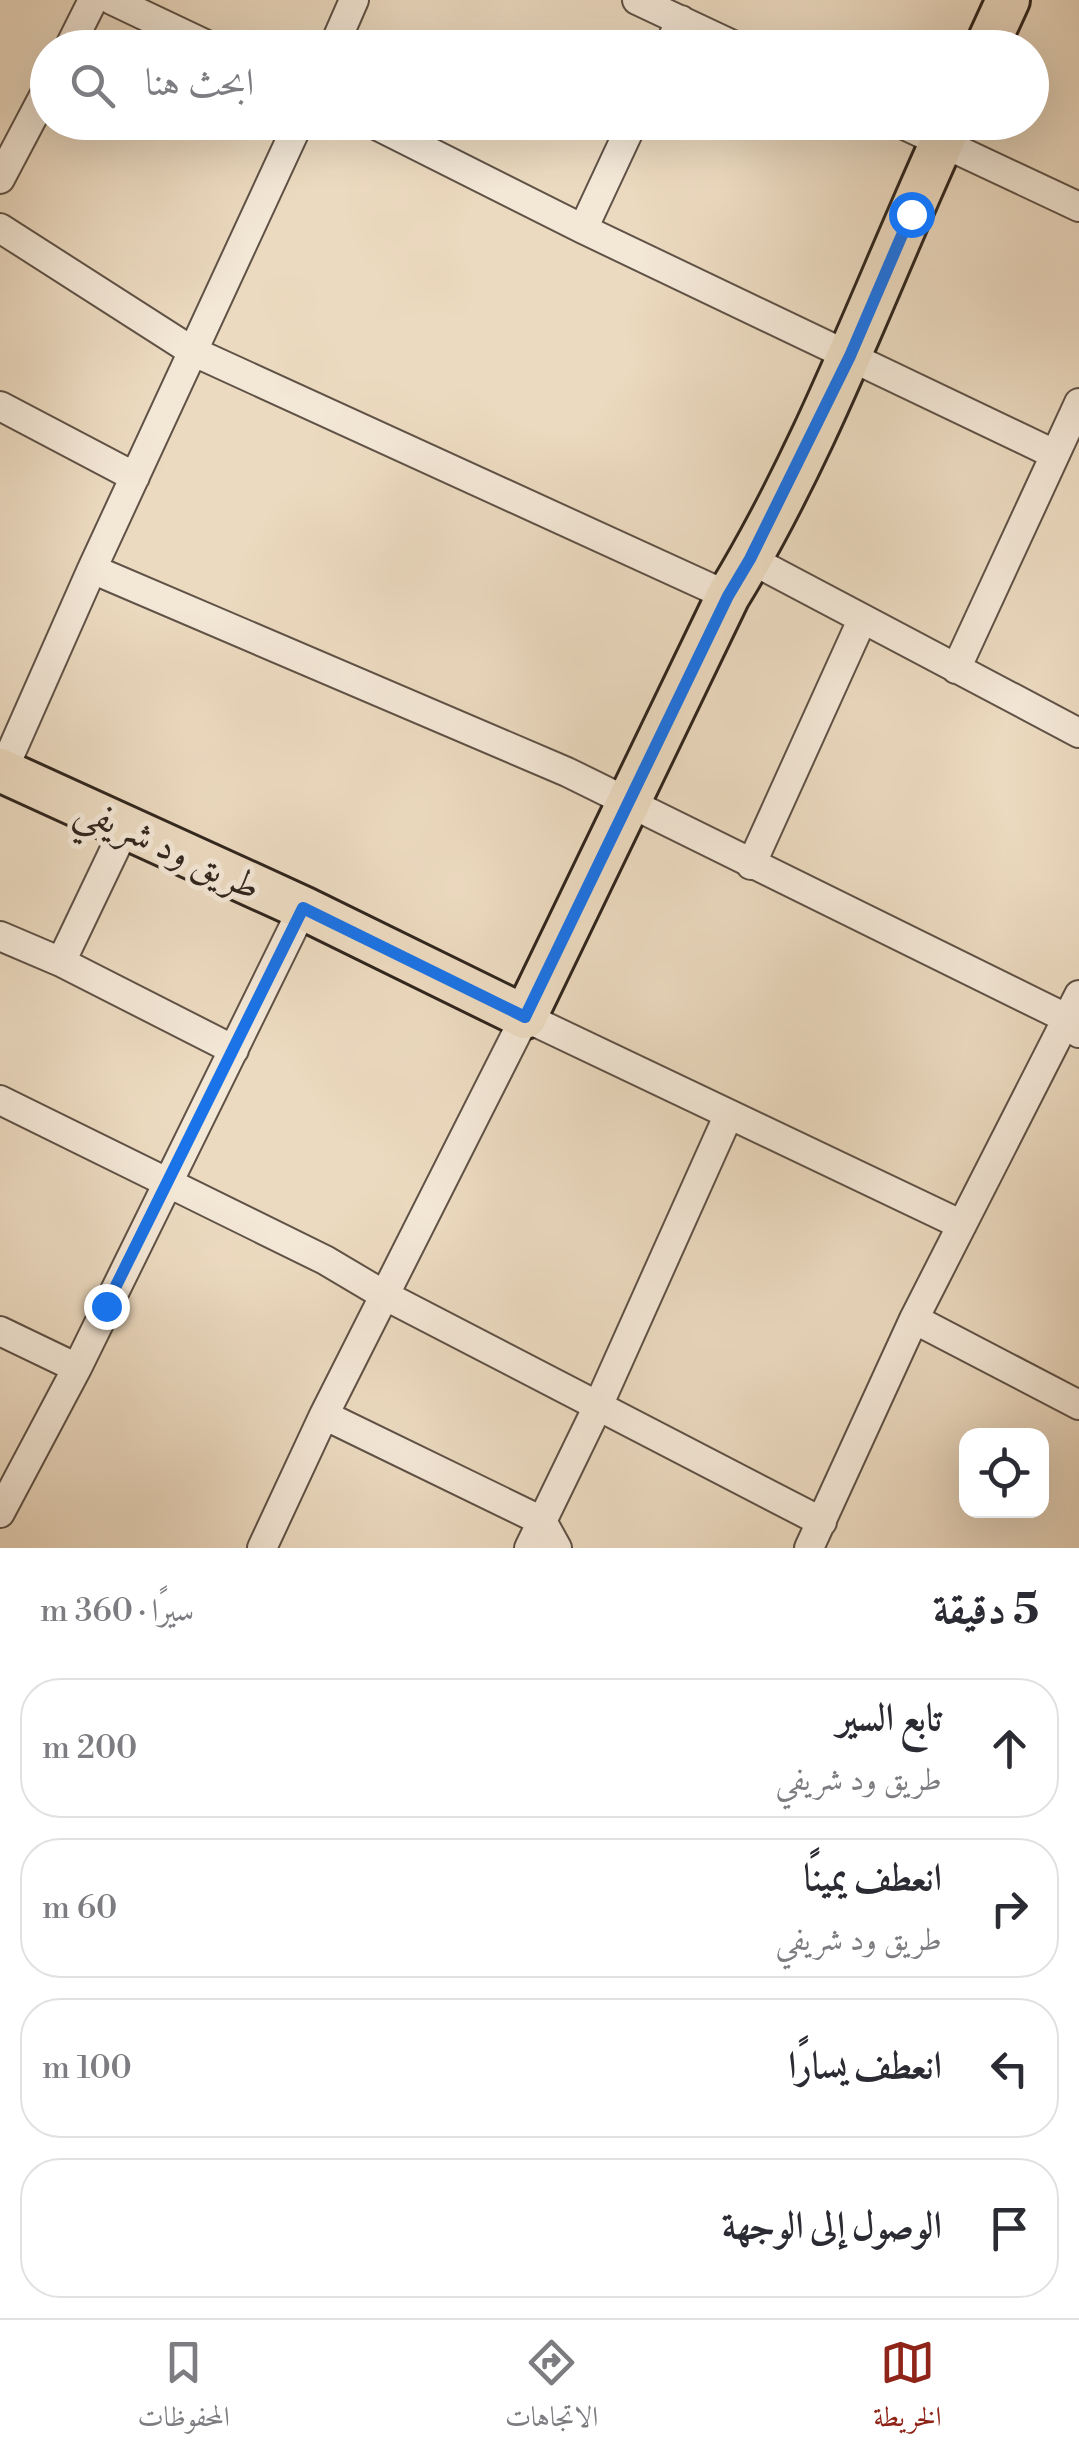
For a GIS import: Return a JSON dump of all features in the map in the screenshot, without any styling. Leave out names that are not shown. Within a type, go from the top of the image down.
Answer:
[{"type":"main road","points":[[994,30],[1008,0]]},
{"type":"main road","points":[[525,1017],[728,596],[850,356],[943,140]]},
{"type":"main road","name":"طريق ود شريفي","points":[[1,772],[303,908],[525,1017]]},
{"type":"street","points":[[77,30],[93,0]]},
{"type":"street","points":[[112,0],[175,30]]},
{"type":"street","points":[[341,30],[354,0]]},
{"type":"street","points":[[637,0],[702,30]]},
{"type":"street","points":[[676,30],[681,20]]},
{"type":"street","points":[[0,179],[30,122]]},
{"type":"street","points":[[1,772],[291,140]]},
{"type":"street","points":[[406,140],[1054,454]]},
{"type":"street","points":[[583,229],[625,140]]},
{"type":"street","points":[[959,140],[1079,207]]},
{"type":"street","points":[[0,228],[192,351],[728,596]]},
{"type":"street","points":[[956,668],[1079,404]]},
{"type":"street","points":[[0,406],[135,477]]},
{"type":"street","points":[[750,559],[1079,734]]},
{"type":"street","points":[[0,1100],[325,1260],[384,1295],[598,1406],[816,1535],[914,1318],[1075,1016],[751,865],[567,772],[92,568]]},
{"type":"street","points":[[751,865],[862,620]]},
{"type":"street","points":[[61,962],[125,828]]},
{"type":"street","points":[[0,1513],[77,1368],[303,908]]},
{"type":"street","points":[[0,936],[61,962],[234,1050]]},
{"type":"street","points":[[262,1548],[324,1414],[525,1017],[962,1225]]},
{"type":"street","points":[[529,1548],[598,1406],[729,1114]]},
{"type":"street","points":[[914,1318],[1079,1405]]},
{"type":"street","points":[[0,1330],[77,1368]]},
{"type":"street","points":[[324,1414],[542,1521],[557,1548]]},
{"type":"route","points":[[106,1306],[303,908],[525,1017],[728,596],[850,356],[911,214]]}]
